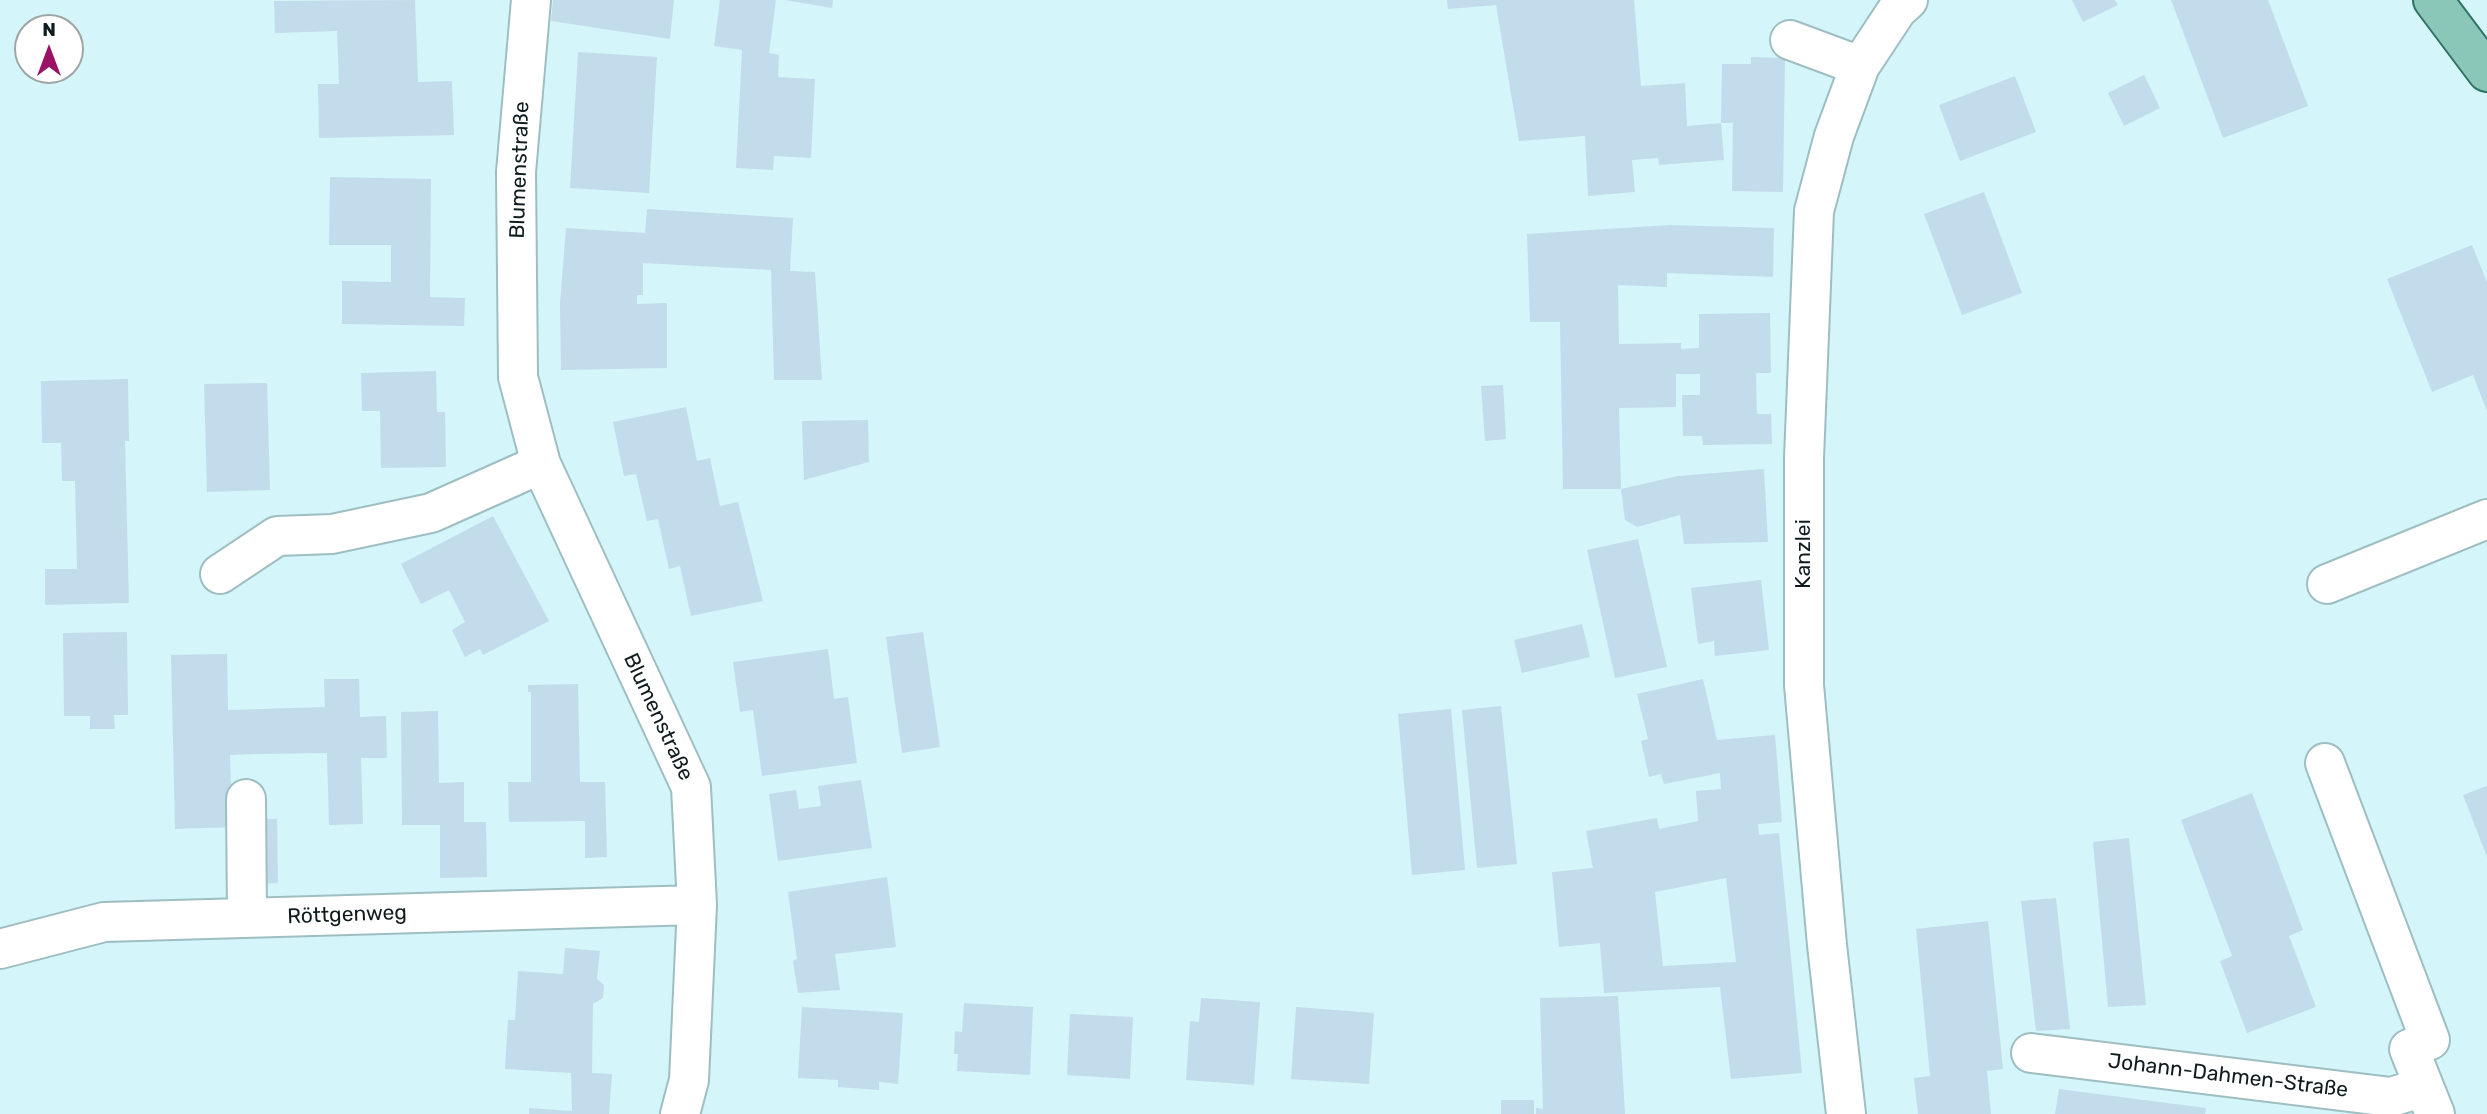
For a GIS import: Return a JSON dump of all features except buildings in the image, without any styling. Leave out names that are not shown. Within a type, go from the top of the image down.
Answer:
[{"type":"main road","points":[[2433,0],[2487,72]]},
{"type":"street","name":"Blumenstraße","points":[[531,0],[516,172],[518,377],[541,464],[691,787],[697,905],[689,1080],[680,1114]]},
{"type":"street","name":"Kanzlei","points":[[1846,1114],[1827,945],[1804,685],[1804,458],[1814,211],[1834,136],[1860,66],[1896,3]]},
{"type":"street","points":[[1790,40],[1860,66]]},
{"type":"street","points":[[220,574],[277,536],[332,534],[431,513],[541,464]]},
{"type":"street","points":[[2327,584],[2487,519]]},
{"type":"street","name":"Johann-Dahmen-Straße","points":[[2031,1053],[2430,1101],[2409,1049],[2430,1040],[2325,763]]},
{"type":"street","points":[[246,799],[247,918]]},
{"type":"street","name":"Röttgenweg","points":[[0,949],[104,922],[697,905]]}]
